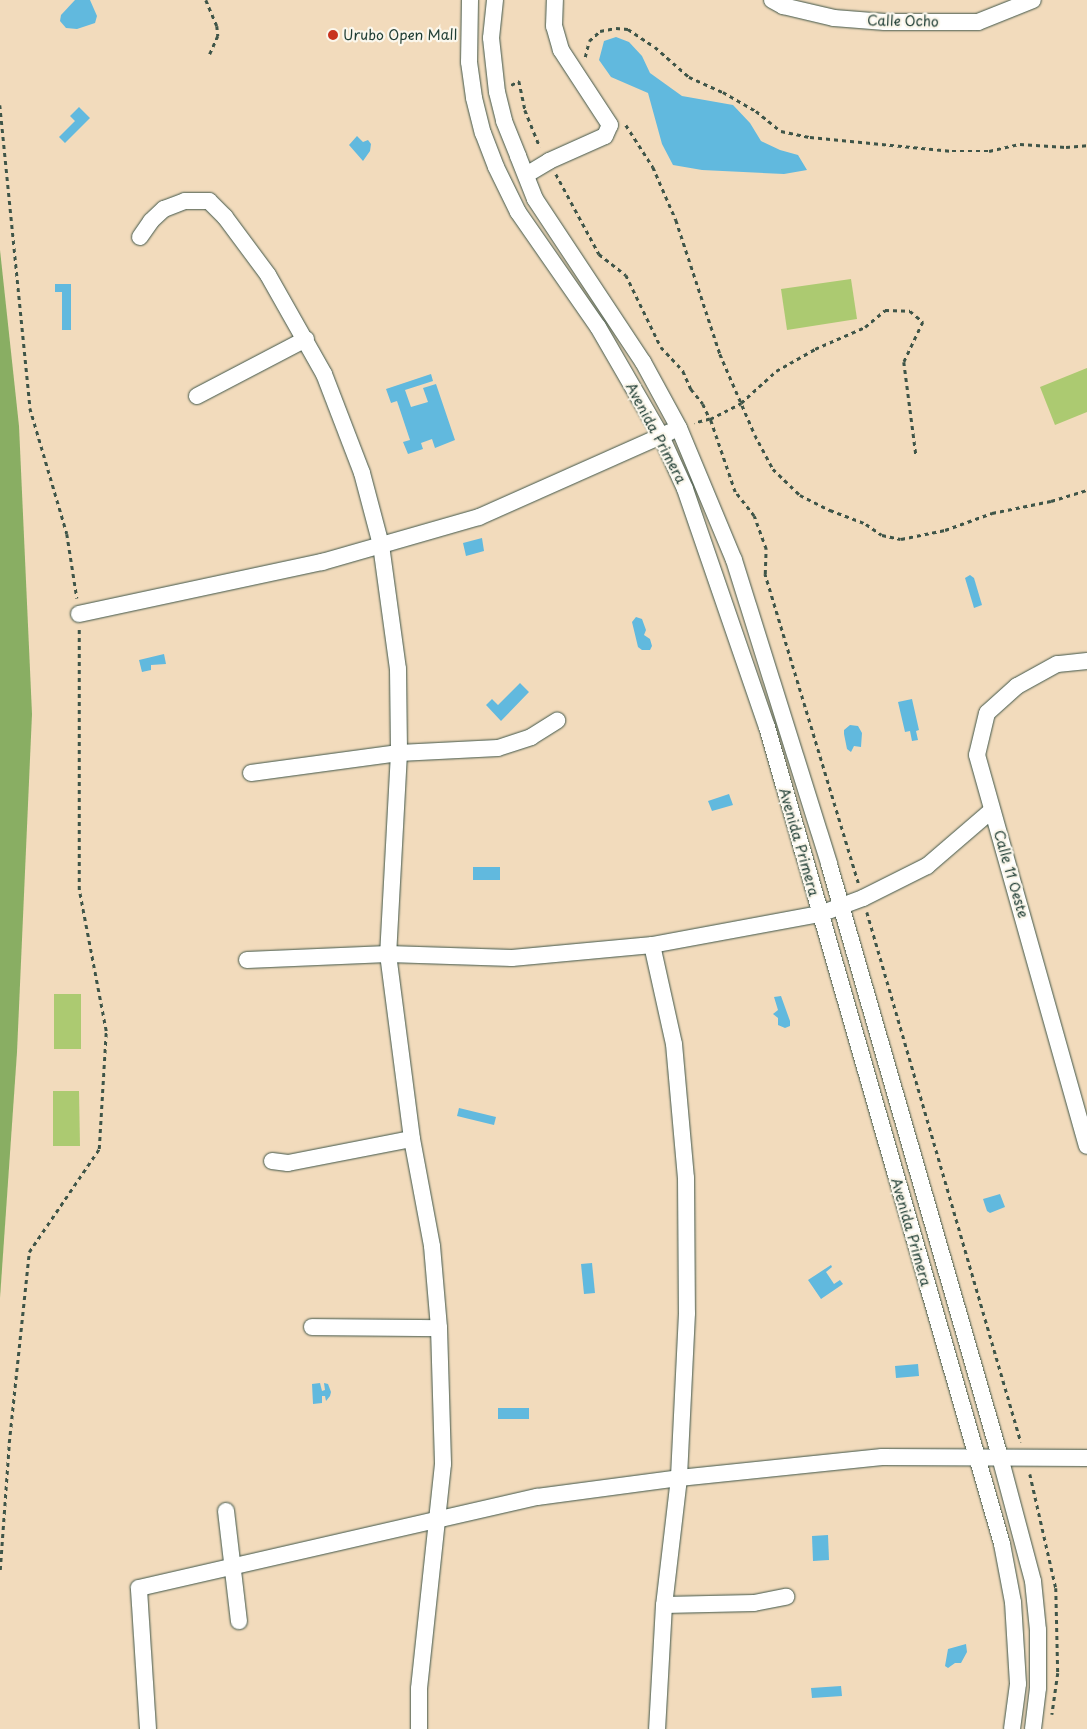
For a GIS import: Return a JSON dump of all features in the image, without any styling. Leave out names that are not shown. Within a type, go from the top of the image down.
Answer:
[{"type":"street","points":[[526,175],[549,161],[605,136],[610,125],[561,50],[554,26],[555,0]]},
{"type":"street","name":"Calle Ocho","points":[[772,0],[783,6],[834,18],[922,22],[978,22],[1033,0]]},
{"type":"street","points":[[469,7],[494,8]]},
{"type":"street","name":"Avenida Primera","points":[[469,7],[469,62],[474,98],[483,133],[496,167],[518,212],[598,327],[661,436],[685,488],[766,727],[1002,1544],[1013,1602],[1018,1684],[1012,1729]]},
{"type":"street","name":"Avenida Primera","points":[[494,8],[491,38],[497,92],[504,121],[535,199],[638,354],[679,428],[734,560],[840,906],[1000,1457],[1032,1581],[1038,1630],[1038,1688],[1033,1729]]},
{"type":"street","points":[[140,238],[151,221],[164,209],[185,201],[209,201],[225,217],[268,275],[306,339],[324,374],[362,473],[381,545],[398,670],[399,753],[388,954],[412,1139],[432,1246],[440,1328],[444,1464],[436,1519],[431,1586],[419,1689],[420,1729]]},
{"type":"street","points":[[197,396],[306,339]]},
{"type":"street","points":[[79,614],[322,562],[479,517],[679,428]]},
{"type":"street","name":"Calle 11 Oeste","points":[[1087,661],[1057,664],[1017,686],[987,713],[976,755],[991,811],[1000,831],[1081,1104],[1087,1146]]},
{"type":"street","points":[[251,773],[399,753],[498,748],[531,737],[556,721]]},
{"type":"street","points":[[246,960],[388,954],[512,958],[652,945],[820,914],[863,898],[927,866],[991,811]]},
{"type":"street","points":[[652,945],[674,1044],[686,1178],[687,1313],[679,1478],[664,1605],[657,1729]]},
{"type":"street","points":[[272,1162],[288,1163],[412,1139]]},
{"type":"street","points":[[312,1327],[440,1328]]},
{"type":"street","points":[[148,1729],[139,1588],[537,1497],[679,1478],[882,1457],[1087,1458]]},
{"type":"street","points":[[226,1511],[238,1621]]},
{"type":"street","points":[[664,1605],[754,1603],[786,1597]]},
{"type":"path","points":[[206,0],[217,26],[218,36],[210,54]]},
{"type":"path","points":[[586,61],[585,52],[589,41],[600,31],[616,28],[628,29],[655,47],[689,77],[756,111],[781,131],[810,137],[952,151],[989,151],[1020,144],[1066,147],[1087,145]]},
{"type":"path","points":[[497,92],[519,81],[535,138],[599,254],[626,275],[661,347],[683,371],[710,419],[735,492],[754,516],[766,549],[765,574],[863,898],[1026,1458],[1056,1588],[1058,1673],[1052,1720]]},
{"type":"path","points":[[0,105],[30,408],[67,534],[79,614],[79,890],[106,1031],[99,1149],[29,1252],[9,1443],[0,1570]]},
{"type":"path","points":[[624,122],[653,167],[676,220],[720,354],[741,403],[773,469],[784,482],[800,495],[830,510],[866,524],[882,535],[900,540],[945,530],[992,513],[1052,502],[1087,490]]},
{"type":"path","points":[[710,419],[741,403],[776,371],[815,349],[865,327],[885,310],[910,312],[923,322],[904,362],[916,454]]},
{"type":"green space","points":[[0,250],[19,426],[32,714],[17,1052],[0,1298]]},
{"type":"green space","points":[[851,279],[857,319],[787,330],[781,289]]},
{"type":"green space","points":[[1087,368],[1087,412],[1055,425],[1040,387]]},
{"type":"green space","points":[[54,994],[81,994],[81,1049],[54,1049]]},
{"type":"green space","points":[[53,1091],[79,1091],[80,1146],[53,1146]]},
{"type":"water","points":[[75,0],[90,0],[97,16],[95,23],[77,29],[66,28],[60,21],[61,15]]},
{"type":"water","points":[[616,37],[629,42],[642,56],[650,73],[682,96],[733,105],[750,123],[761,141],[780,150],[798,155],[807,170],[784,174],[702,170],[673,165],[662,144],[648,93],[611,77],[599,60],[604,41]]},
{"type":"water","points":[[79,107],[90,118],[65,143],[59,137],[75,121],[70,116]]},
{"type":"water","points":[[357,136],[363,142],[368,140],[371,144],[370,151],[363,161],[349,145]]},
{"type":"water","points":[[55,284],[71,284],[71,330],[62,330],[62,292],[55,292]]},
{"type":"water","points":[[431,374],[433,381],[405,390],[411,407],[428,402],[423,388],[436,384],[455,440],[435,448],[432,439],[421,443],[423,449],[408,454],[403,442],[410,440],[397,401],[391,403],[386,389]]},
{"type":"water","points":[[482,538],[484,551],[466,556],[463,543]]},
{"type":"water","points":[[970,575],[974,578],[982,605],[974,608],[965,578]]},
{"type":"water","points":[[636,617],[642,619],[646,630],[644,635],[650,639],[652,646],[650,650],[642,650],[638,647],[632,622]]},
{"type":"water","points":[[164,654],[166,664],[151,665],[151,670],[142,672],[139,660]]},
{"type":"water","points":[[520,683],[529,692],[501,721],[486,705],[492,699],[498,705]]},
{"type":"water","points":[[912,699],[919,730],[916,731],[918,740],[912,741],[910,731],[905,732],[898,702]]},
{"type":"water","points":[[850,725],[858,726],[862,733],[861,747],[854,746],[851,752],[847,749],[844,734],[844,730]]},
{"type":"water","points":[[729,794],[733,805],[712,811],[708,801]]},
{"type":"water","points":[[473,867],[500,867],[500,880],[473,880]]},
{"type":"water","points":[[781,996],[790,1021],[790,1026],[785,1028],[778,1025],[778,1018],[773,1014],[778,1010],[774,997]]},
{"type":"water","points":[[459,1108],[496,1117],[494,1125],[457,1116]]},
{"type":"water","points":[[1000,1194],[1005,1207],[990,1213],[987,1211],[983,1199]]},
{"type":"water","points":[[592,1263],[595,1293],[584,1294],[581,1264]]},
{"type":"water","points":[[831,1265],[832,1267],[826,1272],[834,1284],[840,1280],[843,1284],[821,1299],[808,1280]]},
{"type":"water","points":[[918,1364],[919,1376],[896,1378],[895,1366]]},
{"type":"water","points":[[320,1383],[322,1391],[325,1390],[324,1383],[328,1384],[331,1392],[330,1396],[326,1401],[325,1396],[322,1396],[322,1403],[313,1404],[312,1384]]},
{"type":"water","points":[[498,1408],[529,1408],[529,1419],[498,1419]]},
{"type":"water","points":[[828,1535],[829,1560],[813,1561],[812,1536]]},
{"type":"water","points":[[966,1644],[967,1652],[961,1663],[955,1663],[948,1668],[945,1666],[948,1649]]},
{"type":"water","points":[[841,1686],[842,1696],[812,1698],[811,1688]]},
{"type":"place","name":"Urubo Open Mall","points":[[333,35]]}]
